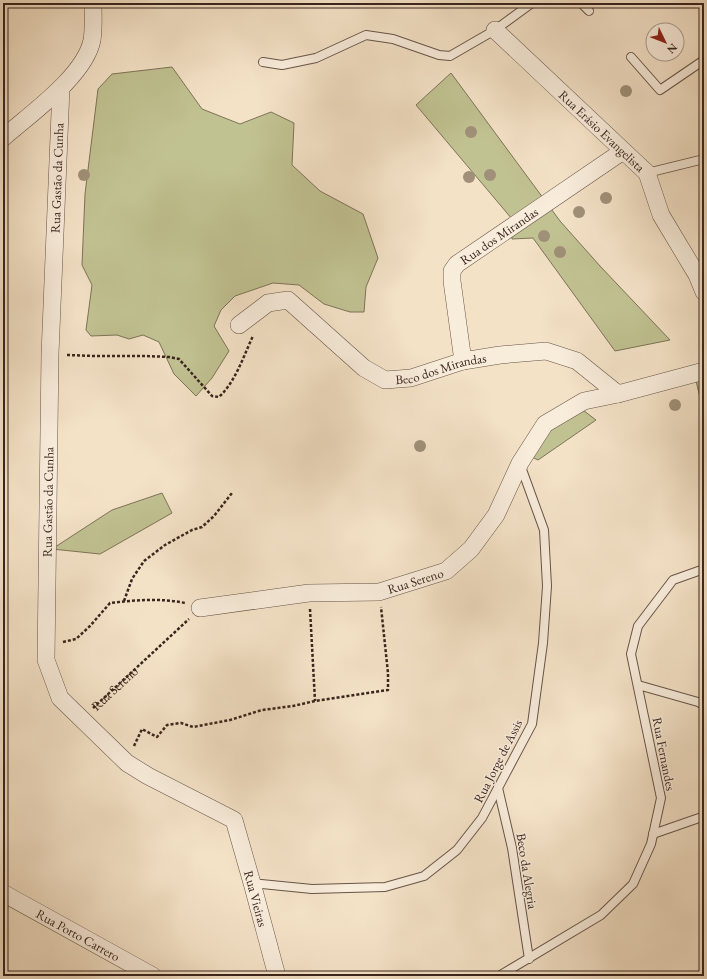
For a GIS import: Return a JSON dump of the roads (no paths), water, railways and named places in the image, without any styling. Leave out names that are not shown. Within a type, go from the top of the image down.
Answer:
[{"type":"street","points":[[3,138],[60,88],[83,62],[92,40],[93,3]]},
{"type":"street","name":"Rua Erásio Evangelista","points":[[495,30],[647,173],[661,215],[697,275],[704,292]]},
{"type":"street","name":"Rua Gastão da Cunha","points":[[60,88],[50,354],[46,660],[60,698],[126,763],[148,776],[234,820]]},
{"type":"street","name":"Rua dos Mirandas","points":[[463,361],[452,282],[452,272],[457,264],[623,151]]},
{"type":"street","name":"Beco dos Mirandas","points":[[239,326],[268,303],[288,300],[364,368],[385,380],[411,378],[463,361],[500,355],[546,351],[577,361],[618,394]]},
{"type":"street","name":"Rua Sereno","points":[[200,608],[309,593],[379,592],[446,571],[471,549],[496,515],[520,463],[545,424],[584,401],[618,394],[704,371]]},
{"type":"street","name":"Rua Vieiras","points":[[234,820],[277,976]]},
{"type":"street","name":"Rua Porto Carrero","points":[[3,893],[154,976]]},
{"type":"street","points":[[123,959],[132,976]]},
{"type":"lane","points":[[263,62],[282,65],[316,58],[366,35],[392,39],[450,56],[495,30],[532,3]]},
{"type":"lane","points":[[581,3],[590,11]]},
{"type":"lane","points":[[631,57],[660,90],[704,60]]},
{"type":"lane","points":[[647,173],[704,159]]},
{"type":"lane","name":"Rua Jorge de Assis","points":[[252,883],[312,889],[385,887],[424,876],[457,850],[482,818],[532,724],[544,636],[547,586],[544,530],[520,463]]},
{"type":"lane","name":"Rua Fernandes","points":[[500,976],[601,915],[633,884],[651,844],[661,798],[631,654],[638,626],[673,580],[704,569]]},
{"type":"lane","points":[[638,685],[704,705]]},
{"type":"lane","name":"Beco da Alegria","points":[[498,788],[512,848],[529,959]]},
{"type":"lane","points":[[653,834],[699,818],[704,820]]}]
